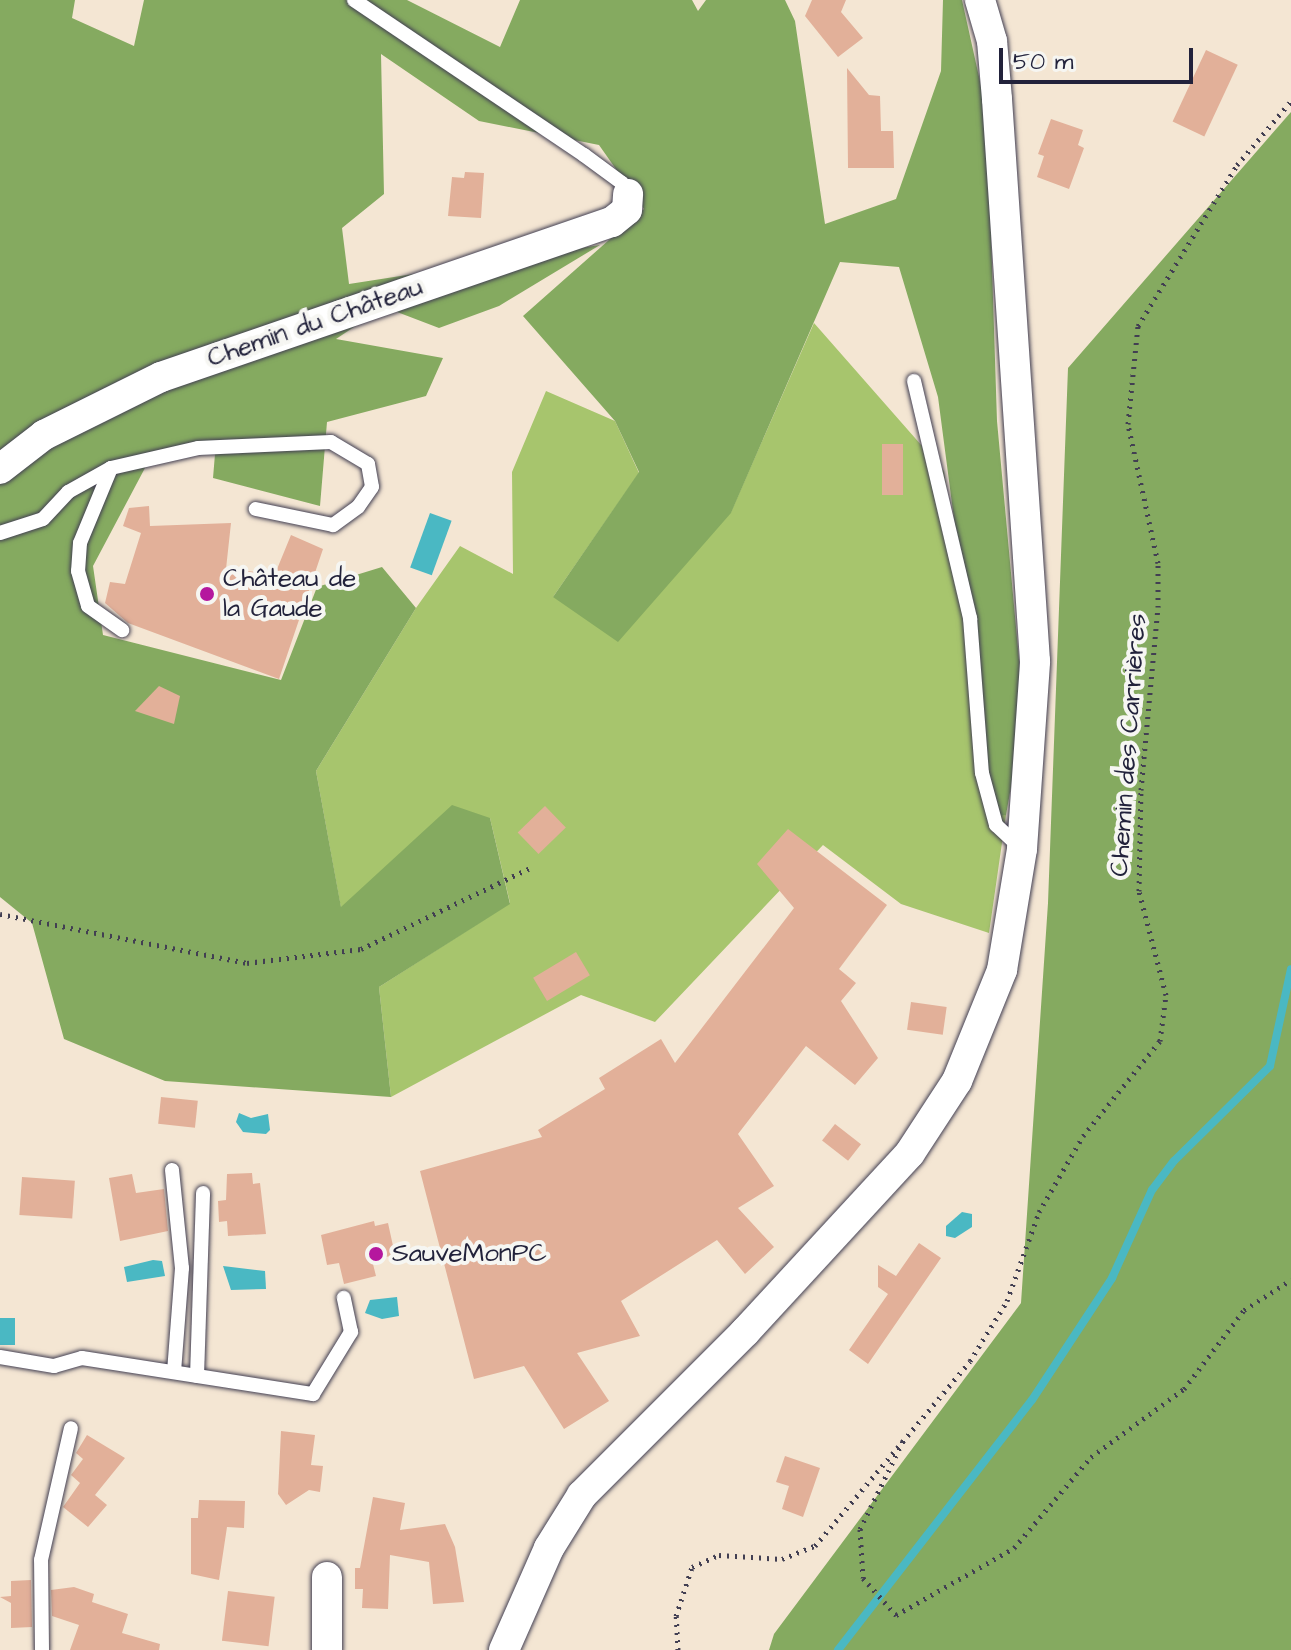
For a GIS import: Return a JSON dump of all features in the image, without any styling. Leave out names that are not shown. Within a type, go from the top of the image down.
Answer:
[{"type":"street","points":[[504,1650],[549,1548],[582,1495],[745,1332],[910,1153],[957,1081],[1002,970],[1022,849],[1035,661],[997,99],[992,41],[980,0]]},
{"type":"street","name":"Chemin du Château","points":[[0,469],[44,435],[161,377],[612,222],[627,210],[628,194]]},
{"type":"street","points":[[327,1577],[327,1650]]},
{"type":"lane","points":[[354,0],[584,155],[622,183],[628,194]]},
{"type":"lane","points":[[914,381],[970,618],[982,773],[996,825],[1022,849]]},
{"type":"lane","points":[[0,533],[43,519],[68,492],[111,468],[198,448],[331,442],[368,464],[372,487],[358,507],[333,525],[256,509]]},
{"type":"lane","points":[[111,468],[80,543],[78,571],[88,606],[122,630]]},
{"type":"lane","points":[[172,1170],[182,1268],[174,1372]]},
{"type":"lane","points":[[197,1376],[203,1193]]},
{"type":"lane","points":[[0,1357],[54,1366],[82,1358],[313,1394],[351,1332],[344,1298]]},
{"type":"lane","points":[[42,1650],[41,1560],[71,1428]]},
{"type":"path","name":"Chemin des Carrières","points":[[678,1650],[676,1616],[692,1567],[719,1555],[782,1559],[815,1546],[906,1433],[970,1361],[1007,1301],[1039,1212],[1083,1136],[1160,1041],[1166,995],[1139,891],[1141,790],[1158,607],[1158,563],[1128,424],[1138,326],[1237,165],[1291,101]]},
{"type":"path","points":[[0,914],[247,963],[361,949],[532,867]]},
{"type":"path","points":[[906,1433],[860,1529],[863,1578],[896,1615],[1014,1548],[1091,1457],[1184,1389],[1244,1310],[1291,1280]]},
{"type":"green space","points":[[0,0],[75,0],[72,18],[134,46],[144,0],[407,0],[500,47],[520,0],[692,0],[698,11],[706,0],[785,0],[795,21],[825,224],[896,199],[941,71],[943,0],[962,0],[987,113],[997,421],[1024,714],[1006,815],[993,816],[938,397],[899,267],[840,262],[731,513],[618,642],[553,597],[639,472],[615,421],[523,316],[644,209],[599,145],[479,121],[381,54],[384,194],[342,228],[349,284],[600,245],[499,306],[439,328],[384,307],[336,339],[443,358],[426,396],[327,422],[320,506],[213,478],[215,454],[154,451],[93,566],[103,635],[281,680],[317,587],[382,567],[416,608],[316,771],[341,907],[452,805],[490,818],[510,904],[379,987],[391,1097],[165,1081],[64,1039],[32,923],[0,897]]},
{"type":"green space","points":[[1291,112],[1291,1650],[769,1650],[774,1634],[1021,1303],[1048,903],[1068,368]]},
{"type":"green space","points":[[814,323],[944,471],[993,815],[1006,815],[989,933],[901,904],[823,845],[655,1022],[581,995],[391,1097],[379,987],[510,903],[490,818],[341,908],[316,771],[416,608],[460,546],[513,574],[512,472],[546,391],[615,421],[639,473],[553,597],[731,512]]},
{"type":"water","points":[[430,513],[452,521],[432,575],[410,568]]},
{"type":"water","points":[[239,1113],[251,1118],[268,1114],[270,1130],[266,1134],[243,1132],[236,1122]]},
{"type":"water","points":[[962,1212],[972,1214],[972,1227],[955,1238],[946,1236],[946,1226]]},
{"type":"water","points":[[162,1261],[165,1276],[127,1282],[124,1267]]},
{"type":"water","points":[[223,1266],[265,1271],[266,1289],[231,1290]]},
{"type":"water","points":[[397,1297],[399,1316],[382,1319],[365,1313],[370,1300]]},
{"type":"water","points":[[0,1318],[15,1318],[15,1345],[0,1345]]},
{"type":"building","points":[[812,0],[846,0],[841,12],[863,38],[838,57],[805,16]]},
{"type":"building","points":[[1206,50],[1238,65],[1204,136],[1173,122]]},
{"type":"building","points":[[847,68],[869,95],[880,96],[881,131],[893,131],[894,168],[848,168]]},
{"type":"building","points":[[1051,119],[1083,130],[1078,145],[1084,148],[1069,189],[1037,177],[1044,156],[1038,154]]},
{"type":"building","points":[[465,172],[484,173],[481,218],[448,216],[452,177],[464,178]]},
{"type":"building","points":[[882,444],[903,444],[903,495],[882,495]]},
{"type":"building","name":"Château de la Gaude","points":[[149,506],[150,526],[231,523],[226,569],[275,574],[291,535],[323,549],[279,679],[128,623],[105,603],[110,582],[125,584],[141,533],[123,526],[129,508]]},
{"type":"building","points":[[159,686],[180,696],[174,724],[135,711]]},
{"type":"building","points":[[545,806],[566,828],[539,854],[518,832]]},
{"type":"building","points":[[788,829],[887,905],[839,969],[856,983],[841,1001],[878,1058],[855,1085],[806,1046],[738,1134],[774,1186],[738,1208],[774,1247],[745,1274],[717,1240],[621,1301],[640,1336],[577,1353],[609,1401],[564,1429],[524,1366],[474,1379],[420,1171],[542,1137],[538,1130],[605,1089],[599,1078],[661,1039],[675,1063],[794,908],[757,864]]},
{"type":"building","points":[[576,952],[590,975],[547,1001],[533,978]]},
{"type":"building","points":[[911,1002],[947,1007],[943,1035],[907,1030]]},
{"type":"building","points":[[161,1097],[198,1101],[195,1128],[158,1124]]},
{"type":"building","points":[[835,1124],[861,1144],[848,1161],[822,1141]]},
{"type":"building","points":[[252,1173],[253,1184],[260,1183],[266,1234],[228,1236],[227,1221],[219,1222],[218,1201],[226,1200],[227,1174]]},
{"type":"building","points":[[132,1174],[136,1193],[164,1189],[168,1231],[120,1241],[109,1178]]},
{"type":"building","points":[[22,1177],[75,1181],[72,1219],[19,1215]]},
{"type":"building","points":[[374,1221],[375,1226],[388,1223],[395,1255],[372,1260],[376,1276],[344,1284],[339,1263],[327,1265],[321,1235]]},
{"type":"building","points":[[919,1243],[941,1258],[868,1364],[849,1350],[888,1294],[878,1287],[878,1265],[896,1276]]},
{"type":"building","points":[[281,1431],[315,1435],[311,1465],[323,1466],[320,1492],[309,1490],[286,1505],[278,1494]]},
{"type":"building","points":[[87,1435],[125,1458],[95,1495],[107,1505],[88,1527],[63,1507],[80,1483],[71,1475],[83,1459],[76,1453]]},
{"type":"building","points":[[785,1456],[820,1468],[803,1517],[782,1509],[789,1486],[776,1482]]},
{"type":"building","points":[[373,1497],[405,1503],[400,1530],[445,1524],[455,1547],[464,1602],[433,1604],[429,1562],[390,1555],[388,1609],[362,1608],[363,1589],[355,1589],[355,1568],[360,1568]]},
{"type":"building","points":[[199,1500],[245,1501],[244,1528],[227,1527],[219,1580],[191,1574],[191,1518],[198,1518]]},
{"type":"building","points":[[31,1580],[32,1627],[11,1628],[11,1603],[0,1597],[11,1596],[11,1581]]},
{"type":"building","points":[[74,1587],[94,1594],[92,1602],[128,1614],[122,1633],[160,1644],[159,1650],[70,1650],[79,1625],[52,1616],[51,1590]]},
{"type":"building","points":[[228,1591],[275,1597],[269,1646],[222,1641]]},
{"type":"waterway","points":[[838,1650],[1032,1400],[1112,1278],[1152,1190],[1174,1161],[1270,1066],[1291,969]]},
{"type":"place","name":"Château de la Gaude","points":[[207,594]]},
{"type":"place","name":"SauveMonPC","points":[[376,1254]]}]
